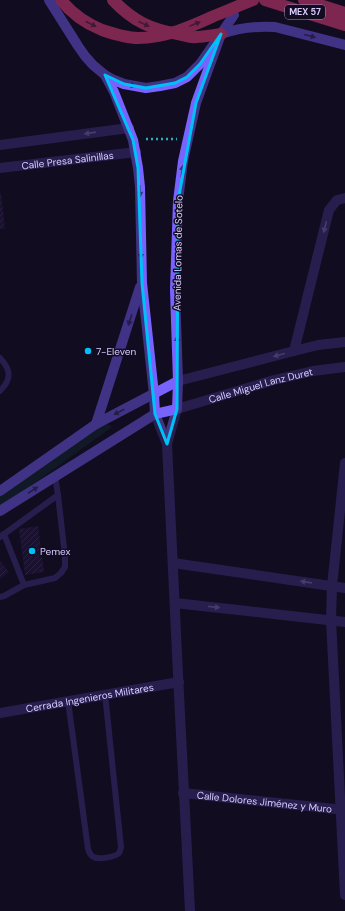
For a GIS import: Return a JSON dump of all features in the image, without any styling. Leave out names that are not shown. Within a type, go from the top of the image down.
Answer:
[{"type":"highway","points":[[61,0],[70,11],[94,26],[123,36],[138,38],[158,36],[182,30],[253,0]]},
{"type":"highway","points":[[113,0],[133,18],[156,29],[195,38],[221,34]]},
{"type":"highway","name":"MEX 57","points":[[265,0],[345,25]]},
{"type":"highway","points":[[304,0],[345,13]]},
{"type":"main road","points":[[49,0],[85,56],[93,65],[105,75],[124,84],[146,88],[175,83],[188,77],[200,64],[234,14]]},
{"type":"main road","points":[[65,0],[69,16],[71,35]]},
{"type":"main road","points":[[221,34],[246,28],[267,26],[345,45]]},
{"type":"main road","name":"Avenida Lomas de Sotelo","points":[[178,409],[175,290],[176,224],[178,201],[187,139],[196,104],[221,34]]},
{"type":"main road","points":[[105,75],[129,128],[136,152],[140,187],[142,283],[155,414]]},
{"type":"main road","points":[[96,424],[142,283]]},
{"type":"main road","points":[[0,491],[96,424],[178,381]]},
{"type":"main road","points":[[0,511],[155,414],[178,409]]},
{"type":"street","points":[[0,145],[129,128]]},
{"type":"street","name":"Calle Presa Salinillas","points":[[0,168],[136,152]]},
{"type":"street","points":[[294,351],[329,210],[337,200],[345,198]]},
{"type":"street","points":[[178,381],[318,345],[345,342]]},
{"type":"street","name":"Calle Miguel Lanz Duret","points":[[178,409],[274,380],[312,371],[345,367]]},
{"type":"street","points":[[167,444],[178,409]]},
{"type":"street","points":[[155,414],[167,444],[190,911]]},
{"type":"street","points":[[345,463],[332,586],[331,620],[343,810],[345,895]]},
{"type":"street","points":[[173,563],[345,588]]},
{"type":"street","points":[[175,603],[345,622]]},
{"type":"street","name":"Cerrada Ingenieros Militares","points":[[0,713],[179,682]]},
{"type":"street","name":"Calle Dolores Jiménez y Muro","points":[[183,793],[343,810]]},
{"type":"lane","points":[[0,358],[8,369],[9,378],[6,385],[0,391]]},
{"type":"lane","points":[[0,597],[24,585],[55,578],[65,567],[65,556],[55,476]]},
{"type":"lane","points":[[24,585],[2,536],[58,495]]},
{"type":"lane","points":[[68,701],[88,849],[90,854],[98,859],[113,856],[118,854],[120,851],[105,694]]},
{"type":"path","points":[[133,140],[187,139]]},
{"type":"highlighted area","points":[[221,34],[196,103],[178,201],[177,409],[167,444],[155,414],[142,283],[138,168],[133,140],[105,75],[124,84],[146,88],[175,83],[187,77],[200,64]]},
{"type":"green space","points":[[105,423],[112,427],[0,508],[0,495]]},
{"type":"building","points":[[1,193],[5,229],[0,229]]},
{"type":"building","name":"Pemex","points":[[38,526],[44,572],[25,575],[19,529]]},
{"type":"building","points":[[0,561],[9,572],[0,579]]},
{"type":"place","name":"7-Eleven","points":[[88,351]]},
{"type":"place","name":"Pemex","points":[[32,551]]}]
